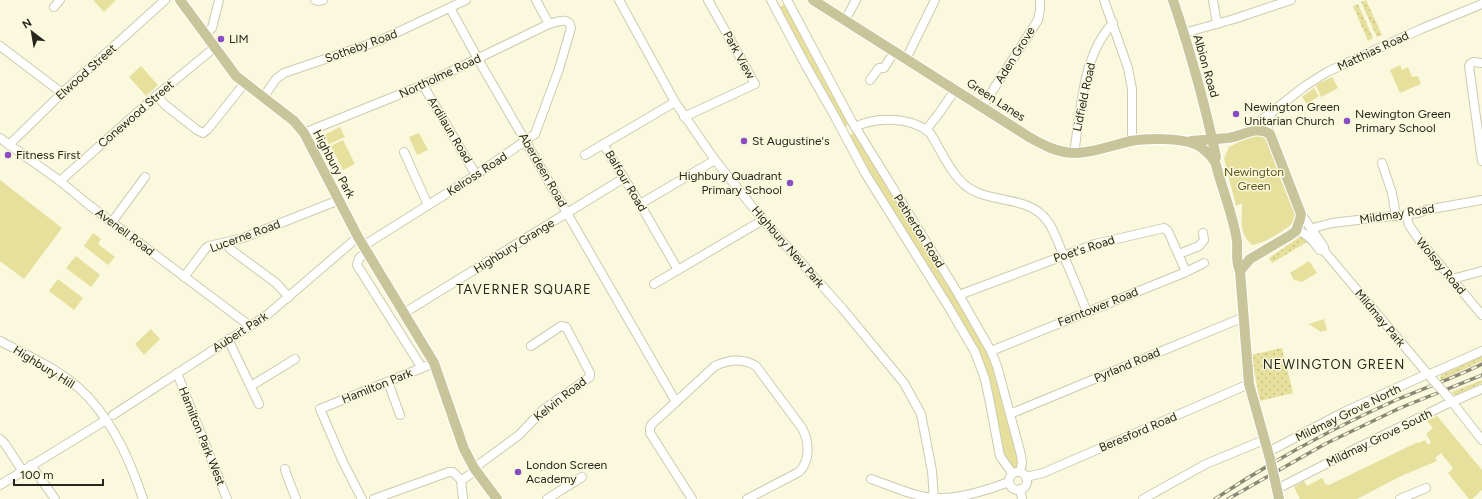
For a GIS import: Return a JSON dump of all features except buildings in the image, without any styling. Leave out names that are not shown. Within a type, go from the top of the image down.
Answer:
[{"type":"main road","name":"Highbury Park","points":[[180,0],[236,76],[244,84],[294,122],[304,133],[363,245],[434,363],[458,434],[468,457],[497,499]]},
{"type":"main road","name":"Green Lanes","points":[[813,0],[1042,145],[1056,150],[1074,153],[1094,151],[1132,141],[1168,140],[1200,146],[1215,159]]},
{"type":"main road","name":"Albion Road","points":[[1173,0],[1184,33],[1212,139],[1215,159]]},
{"type":"main road","points":[[1212,139],[1230,137],[1260,130],[1270,134],[1301,214],[1296,231],[1256,254],[1247,261],[1240,271]]},
{"type":"main road","points":[[1230,137],[1219,149],[1215,159],[1235,230],[1237,243],[1236,256],[1240,271],[1249,384],[1278,491]]},
{"type":"main road","name":"Green Lanes","points":[[1184,142],[1212,139]]},
{"type":"main road","points":[[1237,243],[1244,251],[1256,254]]},
{"type":"street","points":[[54,7],[60,0]]},
{"type":"street","name":"Elwood Street","points":[[9,144],[62,93],[165,0]]},
{"type":"street","points":[[205,35],[213,25],[219,0]]},
{"type":"street","points":[[315,0],[324,0]]},
{"type":"street","name":"Sotheby Road","points":[[263,98],[276,79],[284,73],[381,40],[466,0]]},
{"type":"street","points":[[536,0],[549,24]]},
{"type":"street","name":"Highbury New Park","points":[[619,0],[675,102],[715,160],[763,220],[842,308],[904,383],[921,414],[932,471],[934,498]]},
{"type":"street","name":"Park View","points":[[684,117],[755,84],[708,0]]},
{"type":"street","name":"Petherton Road","points":[[1020,474],[1022,460],[997,366],[991,351],[959,295],[855,127],[786,0],[772,3],[873,187],[948,306],[981,365],[992,408],[1000,456],[1020,474],[1026,484],[1020,489]]},
{"type":"street","points":[[845,20],[856,0]]},
{"type":"street","points":[[906,59],[935,0]]},
{"type":"street","name":"Aden Grove","points":[[982,108],[1038,20],[1040,0]]},
{"type":"street","points":[[1104,0],[1128,68],[1132,89],[1132,141]]},
{"type":"street","points":[[1213,0],[1217,24]]},
{"type":"street","points":[[1184,33],[1217,24],[1277,2],[1291,0]]},
{"type":"street","name":"Matthias Road","points":[[1248,132],[1305,86],[1327,72],[1482,1]]},
{"type":"street","name":"Aberdeen Road","points":[[450,8],[676,402]]},
{"type":"street","name":"Northolme Road","points":[[304,133],[423,85],[549,24],[562,20],[568,22],[571,28]]},
{"type":"street","name":"Lidfield Road","points":[[1074,153],[1086,80],[1093,56],[1103,34],[1113,23]]},
{"type":"street","name":"Kelross Road","points":[[363,245],[476,175],[535,134],[559,69],[571,28]]},
{"type":"street","points":[[0,46],[62,93]]},
{"type":"street","name":"Conewood Street","points":[[60,181],[157,95],[214,48]]},
{"type":"street","points":[[870,80],[879,68],[884,68],[894,52]]},
{"type":"street","points":[[1482,63],[1473,62],[1469,66],[1479,113],[1482,161]]},
{"type":"street","points":[[157,95],[164,104],[203,135],[244,84]]},
{"type":"street","name":"Ardilaun Road","points":[[423,85],[476,175]]},
{"type":"street","points":[[926,130],[955,90]]},
{"type":"street","name":"Balfour Road","points":[[675,102],[603,144],[678,270]]},
{"type":"street","points":[[1270,134],[1267,124],[1272,113]]},
{"type":"street","points":[[844,133],[869,121],[892,120],[912,124],[930,133],[952,170],[966,186],[976,192],[988,196],[1028,206],[1043,215],[1049,223],[1087,312]]},
{"type":"street","name":"Avenell Road","points":[[0,138],[60,181],[250,326]]},
{"type":"street","points":[[585,155],[603,144]]},
{"type":"street","points":[[404,152],[428,205]]},
{"type":"street","points":[[640,204],[715,160]]},
{"type":"street","points":[[1382,163],[1392,193],[1396,216]]},
{"type":"street","points":[[112,222],[145,177]]},
{"type":"street","name":"Highbury Grange","points":[[404,313],[624,178]]},
{"type":"street","name":"Lucerne Road","points":[[184,277],[209,246],[243,238],[339,200]]},
{"type":"street","name":"Mildmay Road","points":[[1312,230],[1332,223],[1396,216],[1482,200]]},
{"type":"street","name":"Mildmay Park","points":[[1301,214],[1324,247],[1325,252],[1482,440]]},
{"type":"street","name":"Wolsey Road","points":[[1406,214],[1408,226],[1482,315]]},
{"type":"street","points":[[654,284],[763,220]]},
{"type":"street","name":"Poet's Road","points":[[959,295],[1101,242],[1164,228],[1168,231],[1186,272]]},
{"type":"street","name":"Mildmay Park","points":[[1296,231],[1305,233],[1320,250],[1325,252]]},
{"type":"street","points":[[1179,254],[1199,246],[1204,240],[1203,233]]},
{"type":"street","points":[[226,242],[230,249],[276,283],[289,297]]},
{"type":"street","points":[[363,245],[357,265],[422,368]]},
{"type":"street","name":"Aubert Park","points":[[113,415],[250,326],[363,245]]},
{"type":"street","name":"Ferntower Road","points":[[991,351],[1186,272],[1204,263]]},
{"type":"street","points":[[1452,279],[1482,270]]},
{"type":"street","name":"Pyrland Road","points":[[1010,414],[1244,317]]},
{"type":"street","name":"Kelvin Road","points":[[475,469],[517,436],[544,409],[590,377],[590,373],[568,330],[564,326],[531,346]]},
{"type":"street","points":[[228,339],[259,404]]},
{"type":"street","name":"Highbury Hill","points":[[0,341],[41,362],[80,389],[106,420],[118,439],[132,468],[143,499]]},
{"type":"street","name":"Mildmay Grove North","points":[[1269,456],[1342,413],[1429,376],[1482,350]]},
{"type":"street","points":[[251,386],[295,359]]},
{"type":"street","points":[[692,499],[650,433],[651,425],[715,366],[725,361],[743,362],[756,366],[806,435],[808,454],[802,468],[791,477],[747,499]]},
{"type":"street","name":"Hamilton Park","points":[[362,499],[343,462],[320,410],[434,363]]},
{"type":"street","name":"Hamilton Park West","points":[[177,373],[227,499]]},
{"type":"street","points":[[388,382],[400,415]]},
{"type":"street","name":"Beresford Road","points":[[1020,474],[1043,473],[1249,384]]},
{"type":"street","name":"Mildmay Grove South","points":[[1278,491],[1450,400],[1482,389]]},
{"type":"street","points":[[0,485],[22,470],[106,420]]},
{"type":"street","points":[[0,439],[22,470]]},
{"type":"street","points":[[1143,499],[1206,464],[1264,440]]},
{"type":"street","points":[[31,465],[55,499]]},
{"type":"street","points":[[286,469],[286,473],[296,499]]},
{"type":"street","points":[[461,480],[475,469]]},
{"type":"street","points":[[374,499],[449,472],[453,472],[461,480],[463,499]]},
{"type":"street","name":"Petherton Road","points":[[1009,482],[1009,479],[1020,474]]},
{"type":"street","points":[[547,499],[582,477]]},
{"type":"street","points":[[871,479],[912,493],[934,498],[958,496],[1009,482],[1013,488],[1020,489],[1022,499]]},
{"type":"street","points":[[1400,499],[1426,488]]},
{"type":"green space","points":[[93,0],[116,0],[104,12]]},
{"type":"green space","points":[[1366,0],[1382,35],[1377,37],[1361,2]]},
{"type":"green space","points":[[785,4],[806,45],[809,47],[851,123],[844,127],[778,8]]},
{"type":"green space","points":[[1358,4],[1373,38],[1368,41],[1353,6]]},
{"type":"green space","points":[[1400,65],[1402,70],[1408,67],[1412,77],[1418,76],[1421,84],[1400,93],[1390,70]]},
{"type":"green space","points":[[141,66],[158,85],[146,96],[129,77]]},
{"type":"green space","points":[[1332,77],[1338,88],[1321,97],[1316,85]]},
{"type":"green space","points":[[1314,88],[1319,96],[1307,104],[1302,97]]},
{"type":"green space","points":[[340,127],[345,137],[329,144],[324,135]]},
{"type":"green space","points":[[856,132],[990,353],[1019,455],[1018,467],[1013,469],[1005,460],[987,375],[847,136]]},
{"type":"green space","points":[[419,133],[428,150],[417,155],[409,137]]},
{"type":"green space","name":"Newington Green","points":[[1261,135],[1267,140],[1281,180],[1297,218],[1294,222],[1276,235],[1263,242],[1252,245],[1244,235],[1242,226],[1242,203],[1236,206],[1224,158],[1229,147],[1249,136]]},
{"type":"green space","points":[[343,140],[355,164],[343,170],[331,146]]},
{"type":"green space","points":[[0,180],[62,228],[24,279],[0,261]]},
{"type":"green space","points":[[93,233],[101,239],[98,244],[115,257],[108,265],[84,246]]},
{"type":"green space","points":[[1301,236],[1307,242],[1272,263],[1269,258]]},
{"type":"green space","points":[[76,256],[100,275],[91,287],[66,268]]},
{"type":"green space","points":[[1309,261],[1317,273],[1302,282],[1294,280],[1290,273]]},
{"type":"green space","points":[[58,279],[83,298],[74,310],[49,291]]},
{"type":"green space","points":[[1324,319],[1327,330],[1321,332],[1309,324]]},
{"type":"green space","points":[[151,329],[160,339],[144,355],[135,344]]},
{"type":"green space","points":[[1282,348],[1293,393],[1260,401],[1251,355]]},
{"type":"green space","points":[[1482,356],[1482,361],[1441,380],[1441,375]]},
{"type":"green space","points":[[1482,380],[1482,383],[1458,395],[1454,395],[1452,392]]},
{"type":"green space","points":[[1437,416],[1482,470],[1482,490],[1472,499],[1469,499],[1448,473],[1453,468],[1441,453],[1435,458],[1437,461],[1401,476],[1357,499],[1300,499],[1294,487],[1304,481],[1307,486],[1322,478],[1326,485],[1329,485],[1418,442],[1419,443],[1425,440],[1428,445],[1431,442],[1426,434],[1433,428],[1427,421]]},
{"type":"railway","points":[[1215,499],[1281,458],[1349,422],[1396,400],[1482,364]]},
{"type":"railway","points":[[1228,499],[1325,444],[1400,408],[1482,375]]},
{"type":"place","name":"LIM","points":[[221,39]]},
{"type":"place","name":"Newington Green Unitarian Church","points":[[1236,114]]},
{"type":"place","name":"Newington Green Primary School","points":[[1347,121]]},
{"type":"place","name":"St Augustine's","points":[[744,141]]},
{"type":"place","name":"Fitness First","points":[[8,155]]},
{"type":"place","name":"Highbury Quadrant Primary School","points":[[790,183]]},
{"type":"place","name":"London Screen Academy","points":[[518,472]]},
{"type":"district","name":"TAVERNER SQUARE","points":[[524,289]]},
{"type":"district","name":"NEWINGTON GREEN","points":[[1334,364]]}]
